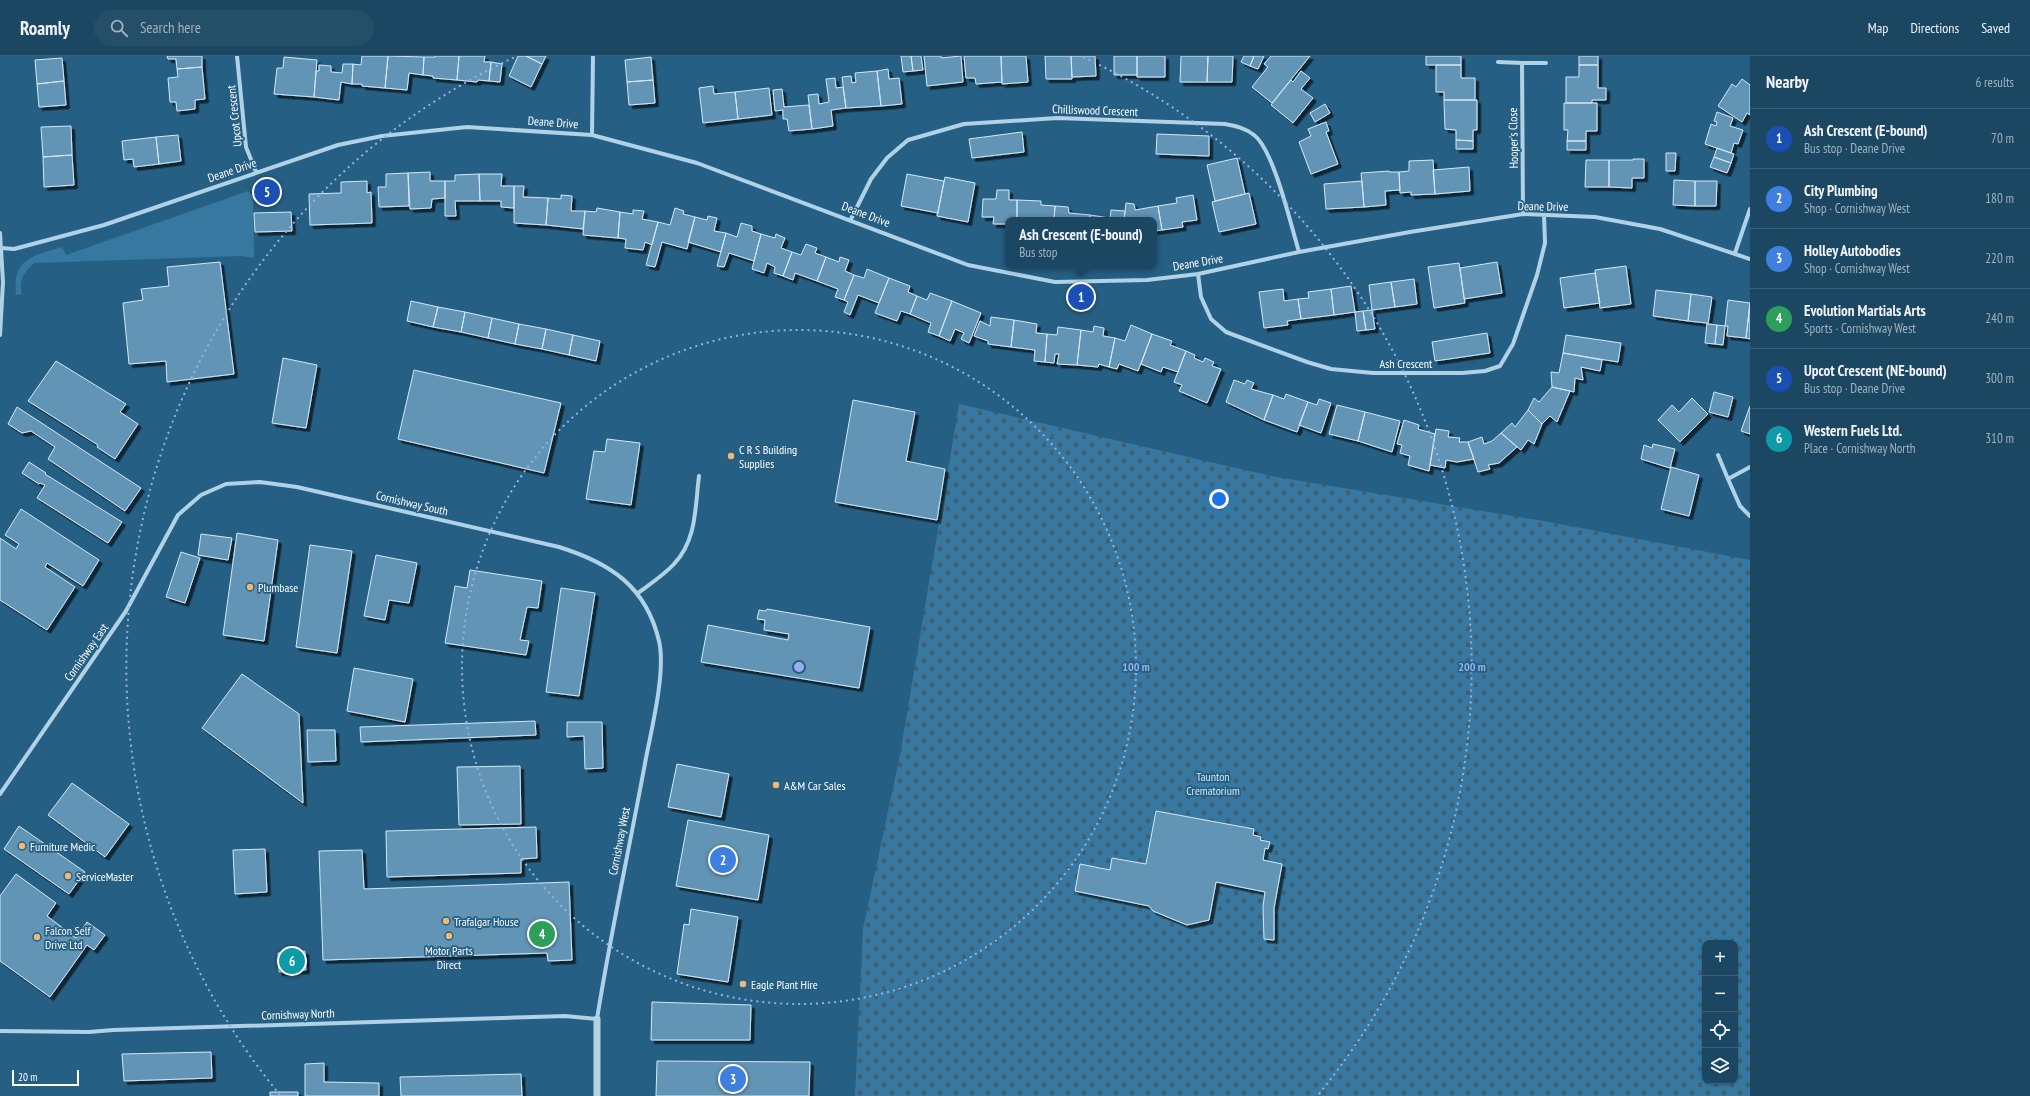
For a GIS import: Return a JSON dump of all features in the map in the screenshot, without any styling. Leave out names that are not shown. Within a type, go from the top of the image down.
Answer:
[{"type":"street","name":"Upcot Crescent","points":[[237,56],[246,147],[256,172]]},
{"type":"street","points":[[592,135],[593,56]]},
{"type":"street","points":[[1498,62],[1546,63]]},
{"type":"street","name":"Hooper's Close","points":[[1522,63],[1523,214]]},
{"type":"street","name":"Chilliswood Crescent","points":[[851,219],[871,180],[887,158],[908,140],[964,124],[1057,118],[1225,124],[1242,127],[1255,135],[1264,147],[1272,162],[1298,252]]},
{"type":"street","name":"Deane Drive","points":[[2,248],[14,249],[104,225],[338,145],[382,136],[467,128],[592,135],[697,163],[851,219],[968,265],[1055,282],[1134,281],[1198,274],[1298,252],[1418,230],[1523,214],[1544,216],[1595,216],[1660,229],[1750,259]]},
{"type":"street","points":[[1735,253],[1750,209]]},
{"type":"street","name":"Ash Crescent","points":[[1198,274],[1201,297],[1211,319],[1226,332],[1307,362],[1331,369],[1374,373],[1462,374],[1485,371],[1500,366],[1513,344],[1537,275],[1545,243],[1544,216]]},
{"type":"street","points":[[0,233],[3,282],[0,335]]},
{"type":"street","points":[[1718,456],[1740,506],[1750,516]]},
{"type":"street","points":[[1728,479],[1750,468]]},
{"type":"street","points":[[638,593],[674,564],[685,550],[692,533],[699,476]]},
{"type":"street","name":"Cornishway South","points":[[178,515],[201,495],[226,484],[260,482],[297,488],[559,547],[588,556],[616,573],[638,593]]},
{"type":"street","name":"Cornishway East","points":[[0,794],[126,611],[178,515]]},
{"type":"street","name":"Cornishway West","points":[[597,1096],[597,1019],[650,735],[662,660],[659,641],[651,619],[638,593]]},
{"type":"street","name":"Cornishway North","points":[[0,1031],[89,1032],[565,1016],[597,1019]]},
{"type":"green space","points":[[248,191],[253,197],[254,258],[242,256],[34,263],[27,270],[21,281],[22,294],[16,295],[17,273],[27,260],[34,256],[62,247],[66,255]]},
{"type":"green space","name":"Taunton Crematorium","points":[[959,404],[1271,476],[1549,522],[1750,560],[1750,1096],[855,1096],[863,929],[900,755]]},
{"type":"building","points":[[167,56],[202,56],[202,67],[177,69],[176,59],[168,59]]},
{"type":"building","points":[[362,56],[388,56],[385,88],[362,86],[362,84],[352,84],[353,64],[361,65]]},
{"type":"building","points":[[388,56],[424,57],[423,75],[409,73],[407,90],[385,88]]},
{"type":"building","points":[[459,56],[457,80],[433,78],[433,76],[423,75],[424,57]]},
{"type":"building","points":[[459,56],[485,56],[484,62],[491,62],[489,81],[478,80],[477,82],[457,80]]},
{"type":"building","points":[[518,56],[526,56],[542,64],[531,87],[509,76]]},
{"type":"building","points":[[526,56],[546,56],[542,64]]},
{"type":"building","points":[[901,56],[911,56],[913,71],[903,72]]},
{"type":"building","points":[[911,56],[921,56],[923,70],[913,71]]},
{"type":"building","points":[[924,56],[941,56],[941,58],[961,56],[963,82],[927,86]]},
{"type":"building","points":[[964,56],[1001,56],[1002,82],[976,84],[975,78],[966,78]]},
{"type":"building","points":[[1001,56],[1026,56],[1028,82],[1002,84]]},
{"type":"building","points":[[1045,56],[1071,56],[1072,79],[1046,79]]},
{"type":"building","points":[[1071,56],[1095,56],[1096,76],[1072,77]]},
{"type":"building","points":[[1114,56],[1137,56],[1137,75],[1114,75]]},
{"type":"building","points":[[1137,56],[1165,56],[1165,77],[1137,77]]},
{"type":"building","points":[[1181,56],[1208,56],[1207,82],[1180,82]]},
{"type":"building","points":[[1208,56],[1233,56],[1232,82],[1207,82]]},
{"type":"building","points":[[1244,56],[1254,56],[1250,66],[1241,62]]},
{"type":"building","points":[[1254,56],[1264,56],[1258,69],[1250,66]]},
{"type":"building","points":[[1271,56],[1310,56],[1272,103],[1252,87],[1268,67],[1264,64]]},
{"type":"building","points":[[1426,56],[1461,56],[1461,65],[1426,65]]},
{"type":"building","points":[[1579,56],[1598,56],[1598,65],[1579,65]]},
{"type":"building","points":[[284,57],[317,60],[314,97],[274,94],[277,68],[283,68]]},
{"type":"building","points":[[651,57],[653,80],[627,82],[625,60]]},
{"type":"building","points":[[62,58],[64,81],[37,84],[35,60]]},
{"type":"building","points":[[491,62],[502,64],[500,82],[489,81]]},
{"type":"building","points":[[343,64],[353,64],[352,84],[341,82],[339,100],[314,97],[316,71],[319,71],[319,65],[331,66],[331,72],[342,73]]},
{"type":"building","points":[[1436,65],[1461,65],[1461,78],[1475,78],[1475,100],[1444,100],[1444,92],[1436,92]]},
{"type":"building","points":[[1579,65],[1598,65],[1598,88],[1606,88],[1606,100],[1592,100],[1592,103],[1566,103],[1566,77],[1579,77]]},
{"type":"building","points":[[202,67],[205,99],[195,100],[195,109],[177,111],[176,102],[170,102],[168,78],[178,77],[177,69]]},
{"type":"building","points":[[888,69],[889,79],[899,78],[902,104],[881,106],[877,71]]},
{"type":"building","points":[[877,71],[881,106],[846,108],[842,77],[851,76],[852,83],[856,82],[855,73]]},
{"type":"building","points":[[1301,71],[1310,78],[1301,89],[1313,98],[1293,123],[1271,105],[1291,80],[1293,82]]},
{"type":"building","points":[[835,78],[836,88],[843,87],[846,108],[831,110],[833,126],[812,129],[808,95],[818,94],[819,104],[829,102],[826,79]]},
{"type":"building","points":[[1742,79],[1750,85],[1750,115],[1747,113],[1742,122],[1718,106],[1732,84],[1736,87]]},
{"type":"building","points":[[653,80],[655,103],[629,105],[627,82]]},
{"type":"building","points":[[64,81],[66,105],[39,107],[37,84]]},
{"type":"building","points":[[713,86],[714,94],[735,92],[738,119],[703,123],[699,88]]},
{"type":"building","points":[[769,88],[772,115],[738,119],[735,92]]},
{"type":"building","points":[[782,89],[784,107],[809,105],[812,129],[789,131],[787,119],[783,119],[783,110],[775,111],[773,90]]},
{"type":"building","points":[[1444,100],[1477,100],[1477,130],[1473,130],[1473,141],[1456,140],[1456,130],[1445,129]]},
{"type":"building","points":[[1564,103],[1597,103],[1597,131],[1586,131],[1586,141],[1567,141],[1568,130],[1564,130]]},
{"type":"building","points":[[1325,104],[1330,113],[1315,122],[1310,113]]},
{"type":"building","points":[[1717,112],[1733,118],[1730,126],[1743,130],[1738,144],[1734,143],[1731,153],[1705,144],[1711,124],[1716,126],[1717,122],[1714,121]]},
{"type":"building","points":[[1326,122],[1329,131],[1326,132],[1338,164],[1311,174],[1299,142],[1311,136],[1308,129]]},
{"type":"building","points":[[71,126],[72,155],[43,157],[41,127]]},
{"type":"building","points":[[1022,132],[1024,152],[972,158],[969,139]]},
{"type":"building","points":[[1157,134],[1209,136],[1209,156],[1156,154]]},
{"type":"building","points":[[178,135],[181,161],[159,164],[156,137]]},
{"type":"building","points":[[156,137],[159,164],[134,167],[133,159],[124,160],[122,141]]},
{"type":"building","points":[[1456,140],[1473,141],[1473,149],[1456,149]]},
{"type":"building","points":[[1567,141],[1586,141],[1586,150],[1567,150]]},
{"type":"building","points":[[1717,148],[1734,154],[1731,163],[1714,157]]},
{"type":"building","points":[[1666,153],[1676,153],[1675,171],[1666,171]]},
{"type":"building","points":[[72,155],[74,185],[44,187],[43,157]]},
{"type":"building","points":[[1714,157],[1731,163],[1727,173],[1710,167]]},
{"type":"building","points":[[1237,158],[1245,194],[1215,201],[1207,165]]},
{"type":"building","points":[[1644,159],[1644,178],[1632,178],[1632,188],[1609,187],[1609,160]]},
{"type":"building","points":[[1433,160],[1435,194],[1411,195],[1411,192],[1400,193],[1399,172],[1409,171],[1409,161]]},
{"type":"building","points":[[1586,160],[1609,160],[1609,187],[1585,187]]},
{"type":"building","points":[[1469,167],[1470,191],[1435,194],[1433,170]]},
{"type":"building","points":[[1389,171],[1399,172],[1400,190],[1385,191],[1386,205],[1364,207],[1361,173]]},
{"type":"building","points":[[430,172],[430,181],[445,181],[445,198],[432,199],[431,208],[410,209],[408,173]]},
{"type":"building","points":[[408,173],[409,206],[379,207],[378,187],[386,187],[386,174]]},
{"type":"building","points":[[479,174],[480,201],[455,201],[456,216],[445,216],[445,181],[455,181],[455,175]]},
{"type":"building","points":[[479,174],[502,174],[501,186],[514,186],[514,208],[501,207],[501,201],[480,201]]},
{"type":"building","points":[[907,174],[944,181],[938,213],[901,206]]},
{"type":"building","points":[[945,177],[975,183],[968,222],[937,216]]},
{"type":"building","points":[[1674,180],[1695,181],[1695,206],[1673,205]]},
{"type":"building","points":[[367,181],[367,193],[371,192],[372,223],[310,225],[309,194],[341,193],[341,182]]},
{"type":"building","points":[[1362,181],[1364,207],[1326,209],[1324,184]]},
{"type":"building","points":[[1695,181],[1717,181],[1716,206],[1695,206]]},
{"type":"building","points":[[514,186],[524,186],[523,197],[548,198],[546,225],[514,223]]},
{"type":"building","points":[[997,190],[1009,190],[1009,200],[1017,200],[1017,217],[1005,217],[1005,224],[993,224],[994,217],[982,217],[983,199],[996,199]]},
{"type":"building","points":[[1249,193],[1256,224],[1219,232],[1212,202]]},
{"type":"building","points":[[561,195],[572,196],[571,211],[585,211],[583,229],[546,225],[548,198],[561,199]]},
{"type":"building","points":[[1193,195],[1197,220],[1182,222],[1183,227],[1162,230],[1158,206],[1177,203],[1176,198]]},
{"type":"building","points":[[1017,200],[1041,201],[1041,205],[1055,206],[1054,217],[1017,217]]},
{"type":"building","points":[[1126,203],[1134,204],[1135,210],[1158,206],[1162,230],[1157,231],[1157,217],[1124,217]]},
{"type":"building","points":[[1055,206],[1068,207],[1069,213],[1090,215],[1090,217],[1054,217]]},
{"type":"building","points":[[597,208],[620,212],[618,238],[583,235],[585,211],[596,212]]},
{"type":"building","points":[[675,208],[684,211],[683,214],[695,217],[687,249],[662,242],[655,267],[646,265],[658,222],[670,225]]},
{"type":"building","points":[[633,210],[644,211],[642,219],[658,222],[652,245],[645,242],[643,250],[625,248],[626,239],[618,238],[620,212],[633,214]]},
{"type":"building","points":[[1111,210],[1125,211],[1124,217],[1110,217]]},
{"type":"building","points":[[291,212],[292,231],[255,232],[254,213]]},
{"type":"building","points":[[1090,215],[1103,217],[1090,217]]},
{"type":"building","points":[[708,216],[717,218],[714,231],[726,233],[721,252],[688,242],[695,217],[707,220]]},
{"type":"building","points":[[741,223],[752,226],[752,231],[761,234],[754,261],[729,253],[724,267],[717,266],[726,233],[737,237]]},
{"type":"building","points":[[761,234],[775,238],[776,234],[785,238],[781,248],[792,252],[783,276],[774,273],[775,267],[767,263],[764,273],[752,269]]},
{"type":"building","points":[[806,244],[817,248],[815,253],[826,257],[817,281],[795,273],[793,280],[783,276],[792,252],[801,255]]},
{"type":"building","points":[[826,257],[839,262],[840,257],[849,260],[845,271],[854,275],[844,300],[835,297],[838,289],[817,281]]},
{"type":"building","points":[[220,262],[234,374],[167,382],[166,361],[129,364],[123,303],[143,300],[141,289],[169,286],[167,267]]},
{"type":"building","points":[[1497,262],[1502,293],[1464,299],[1460,268]]},
{"type":"building","points":[[1459,263],[1465,303],[1434,308],[1428,267]]},
{"type":"building","points":[[1626,266],[1631,304],[1600,308],[1595,270]]},
{"type":"building","points":[[867,269],[889,278],[879,303],[858,295],[850,315],[844,312],[848,302],[844,300],[854,275],[864,278]]},
{"type":"building","points":[[1595,273],[1600,303],[1564,308],[1560,278]]},
{"type":"building","points":[[889,278],[910,286],[908,292],[917,296],[910,314],[901,311],[897,321],[875,313]]},
{"type":"building","points":[[1414,279],[1417,304],[1395,307],[1391,282]]},
{"type":"building","points":[[1391,282],[1395,307],[1372,310],[1369,285]]},
{"type":"building","points":[[1351,286],[1355,312],[1334,315],[1331,289]]},
{"type":"building","points":[[1283,289],[1284,301],[1298,299],[1301,319],[1287,321],[1288,325],[1264,328],[1259,292]]},
{"type":"building","points":[[1331,289],[1334,315],[1301,319],[1298,299],[1309,298],[1308,292]]},
{"type":"building","points":[[1656,290],[1691,294],[1688,321],[1653,316]]},
{"type":"building","points":[[930,293],[952,301],[939,336],[928,332],[931,323],[910,314],[917,296],[927,300]]},
{"type":"building","points":[[1691,294],[1712,297],[1708,324],[1717,325],[1715,344],[1705,343],[1707,323],[1688,321]]},
{"type":"building","points":[[1728,300],[1750,303],[1746,338],[1727,336],[1728,326],[1725,326]]},
{"type":"building","points":[[411,301],[438,307],[433,327],[407,321]]},
{"type":"building","points":[[952,301],[981,313],[969,343],[961,339],[964,333],[955,329],[950,341],[939,336]]},
{"type":"building","points":[[1750,303],[1750,339],[1746,338]]},
{"type":"building","points":[[438,307],[465,312],[461,332],[433,327]]},
{"type":"building","points":[[1372,310],[1375,329],[1366,330],[1363,311]]},
{"type":"building","points":[[1363,311],[1366,330],[1357,331],[1355,312]]},
{"type":"building","points":[[465,312],[492,318],[488,338],[461,332]]},
{"type":"building","points":[[991,317],[1014,320],[1011,347],[988,344],[988,341],[974,336],[980,321],[990,326]]},
{"type":"building","points":[[492,318],[519,324],[515,344],[488,338]]},
{"type":"building","points":[[1014,320],[1037,324],[1036,333],[1047,334],[1045,362],[1034,361],[1035,350],[1011,347]]},
{"type":"building","points":[[519,324],[546,329],[542,349],[515,344]]},
{"type":"building","points":[[1131,325],[1152,334],[1138,371],[1119,364],[1117,369],[1109,367],[1115,338],[1125,341]]},
{"type":"building","points":[[1717,325],[1725,326],[1723,345],[1715,344]]},
{"type":"building","points":[[1094,326],[1104,328],[1103,336],[1115,338],[1109,367],[1099,364],[1098,367],[1077,365],[1081,330],[1093,332]]},
{"type":"building","points":[[1058,327],[1081,330],[1077,365],[1057,364],[1059,354],[1055,354],[1054,363],[1045,362],[1047,334],[1057,335]]},
{"type":"building","points":[[546,329],[573,335],[569,355],[542,349]]},
{"type":"building","points":[[1487,333],[1490,353],[1435,361],[1432,342]]},
{"type":"building","points":[[1152,334],[1172,341],[1170,345],[1186,351],[1178,372],[1163,367],[1161,372],[1141,364]]},
{"type":"building","points":[[573,335],[600,341],[596,361],[569,355]]},
{"type":"building","points":[[1566,335],[1621,343],[1618,362],[1563,353]]},
{"type":"building","points":[[1186,351],[1195,355],[1194,358],[1203,362],[1205,358],[1214,362],[1212,366],[1221,369],[1207,403],[1179,391],[1182,385],[1174,382]]},
{"type":"building","points":[[1563,353],[1602,360],[1600,371],[1581,367],[1583,380],[1575,378],[1574,392],[1552,387],[1551,372],[1559,373]]},
{"type":"building","points":[[283,358],[317,365],[306,428],[272,423]]},
{"type":"building","points":[[56,361],[126,404],[120,412],[138,424],[115,459],[97,447],[98,445],[28,401]]},
{"type":"building","points":[[414,370],[561,403],[544,473],[398,439]]},
{"type":"building","points":[[1234,380],[1245,384],[1247,380],[1254,383],[1251,389],[1273,395],[1264,420],[1226,402]]},
{"type":"building","points":[[1552,387],[1570,391],[1557,422],[1550,416],[1542,424],[1528,410],[1534,398],[1539,402]]},
{"type":"building","points":[[1714,392],[1733,397],[1728,417],[1709,412]]},
{"type":"building","points":[[1286,394],[1308,402],[1297,432],[1264,420],[1273,395],[1284,399]]},
{"type":"building","points":[[1692,398],[1708,414],[1680,442],[1658,420],[1672,405],[1679,412]]},
{"type":"building","points":[[1319,399],[1331,403],[1321,433],[1299,425],[1308,402],[1317,405]]},
{"type":"building","points":[[853,400],[915,412],[906,461],[945,469],[937,520],[835,502]]},
{"type":"building","points":[[1337,405],[1365,412],[1358,441],[1329,434]]},
{"type":"building","points":[[1750,406],[1750,434],[1741,431]]},
{"type":"building","points":[[17,407],[141,488],[125,511],[48,459],[55,447],[31,431],[22,433],[8,424]]},
{"type":"building","points":[[1528,410],[1542,424],[1534,444],[1528,440],[1521,450],[1501,433],[1512,423],[1515,427]]},
{"type":"building","points":[[1365,412],[1400,421],[1392,452],[1358,441]]},
{"type":"building","points":[[1404,420],[1419,425],[1418,429],[1435,434],[1429,471],[1408,465],[1410,456],[1400,453],[1402,445],[1397,444]]},
{"type":"building","points":[[1436,429],[1449,431],[1448,437],[1460,438],[1459,442],[1468,442],[1474,459],[1457,462],[1446,460],[1445,468],[1430,465]]},
{"type":"building","points":[[1501,433],[1517,447],[1499,463],[1488,465],[1490,469],[1478,472],[1468,442],[1482,437],[1484,444],[1492,441]]},
{"type":"building","points":[[607,439],[640,443],[631,505],[586,499],[594,451],[605,452]]},
{"type":"building","points":[[1653,444],[1675,449],[1670,468],[1641,459],[1644,445],[1652,448]]},
{"type":"building","points":[[29,462],[46,473],[45,474],[122,522],[108,543],[37,498],[45,485],[39,484],[22,473]]},
{"type":"building","points":[[1671,467],[1699,475],[1689,516],[1661,509]]},
{"type":"building","points":[[21,509],[99,560],[83,586],[47,563],[45,567],[75,587],[47,630],[0,600],[0,538],[16,549],[19,544],[5,535]]},
{"type":"building","name":"Plumbase","points":[[237,533],[278,540],[264,641],[223,635]]},
{"type":"building","points":[[201,534],[232,538],[228,560],[198,555]]},
{"type":"building","points":[[310,545],[352,551],[337,653],[296,647]]},
{"type":"building","points":[[181,552],[200,558],[185,603],[166,597]]},
{"type":"building","points":[[376,555],[417,563],[409,603],[389,600],[385,620],[364,616]]},
{"type":"building","points":[[470,570],[542,581],[538,608],[527,607],[520,640],[529,641],[526,655],[445,643],[455,586],[467,588]]},
{"type":"building","points":[[561,588],[595,593],[579,696],[546,692]]},
{"type":"building","points":[[767,609],[870,627],[859,688],[701,662],[708,625],[788,640],[789,634],[764,630],[765,620],[757,619],[759,610],[766,611]]},
{"type":"building","points":[[354,668],[413,679],[405,722],[347,711]]},
{"type":"building","points":[[242,674],[299,714],[303,803],[202,728]]},
{"type":"building","points":[[535,721],[536,735],[361,742],[360,727]]},
{"type":"building","points":[[567,722],[602,722],[603,768],[585,769],[584,736],[567,737]]},
{"type":"building","points":[[307,730],[335,730],[336,761],[308,762]]},
{"type":"building","points":[[677,764],[729,774],[721,817],[668,807]]},
{"type":"building","points":[[520,766],[521,824],[459,825],[457,767]]},
{"type":"building","points":[[72,783],[129,824],[105,857],[48,815]]},
{"type":"building","points":[[1156,811],[1254,829],[1253,835],[1261,837],[1260,840],[1270,842],[1268,849],[1265,848],[1263,860],[1282,864],[1274,908],[1274,940],[1264,939],[1263,907],[1265,892],[1216,882],[1209,920],[1187,925],[1153,911],[1149,906],[1075,891],[1080,864],[1110,870],[1112,858],[1146,864]]},
{"type":"building","points":[[688,820],[769,835],[758,900],[676,886]]},
{"type":"building","points":[[19,826],[85,872],[69,894],[4,849]]},
{"type":"building","points":[[536,827],[537,858],[521,859],[521,873],[387,877],[386,831]]},
{"type":"building","points":[[265,849],[267,892],[235,894],[233,850]]},
{"type":"building","name":"Trafalgar House","points":[[362,850],[364,889],[569,882],[572,960],[548,961],[547,953],[323,960],[319,851]]},
{"type":"building","name":"Falcon Self Drive Ltd","points":[[16,874],[56,903],[47,916],[76,938],[87,922],[105,935],[94,950],[87,945],[50,997],[0,961],[0,896]]},
{"type":"building","points":[[691,909],[738,917],[728,982],[677,974],[684,924],[689,925]]},
{"type":"building","points":[[305,951],[306,970],[279,972],[278,953]]},
{"type":"building","points":[[652,1002],[751,1005],[750,1040],[651,1040]]},
{"type":"building","points":[[211,1052],[212,1078],[124,1081],[122,1054]]},
{"type":"building","points":[[657,1061],[810,1062],[809,1096],[656,1096]]},
{"type":"building","points":[[324,1063],[324,1082],[379,1083],[379,1096],[305,1096],[305,1064]]},
{"type":"building","points":[[521,1074],[522,1096],[401,1096],[400,1077]]},
{"type":"building","points":[[270,1092],[298,1092],[298,1096],[270,1096]]},
{"type":"place","name":"Upcot Crescent (NE-bound)","points":[[267,192]]},
{"type":"place","name":"Ash Crescent (E-bound)","points":[[1081,297]]},
{"type":"place","name":"C R S Building Supplies","points":[[731,456]]},
{"type":"place","name":"Plumbase","points":[[250,587]]},
{"type":"place","name":"A&M Car Sales","points":[[776,785]]},
{"type":"place","name":"Furniture Medic","points":[[22,846]]},
{"type":"place","name":"City Plumbing","points":[[723,860]]},
{"type":"place","name":"ServiceMaster","points":[[68,876]]},
{"type":"place","name":"Trafalgar House","points":[[446,921]]},
{"type":"place","name":"Evolution Martials Arts","points":[[542,934]]},
{"type":"place","name":"Motor Parts Direct","points":[[449,936]]},
{"type":"place","name":"Falcon Self Drive Ltd","points":[[37,937]]},
{"type":"place","name":"Western Fuels Ltd.","points":[[292,961]]},
{"type":"place","name":"Eagle Plant Hire","points":[[743,984]]},
{"type":"place","name":"Holley Autobodies","points":[[733,1079]]}]
